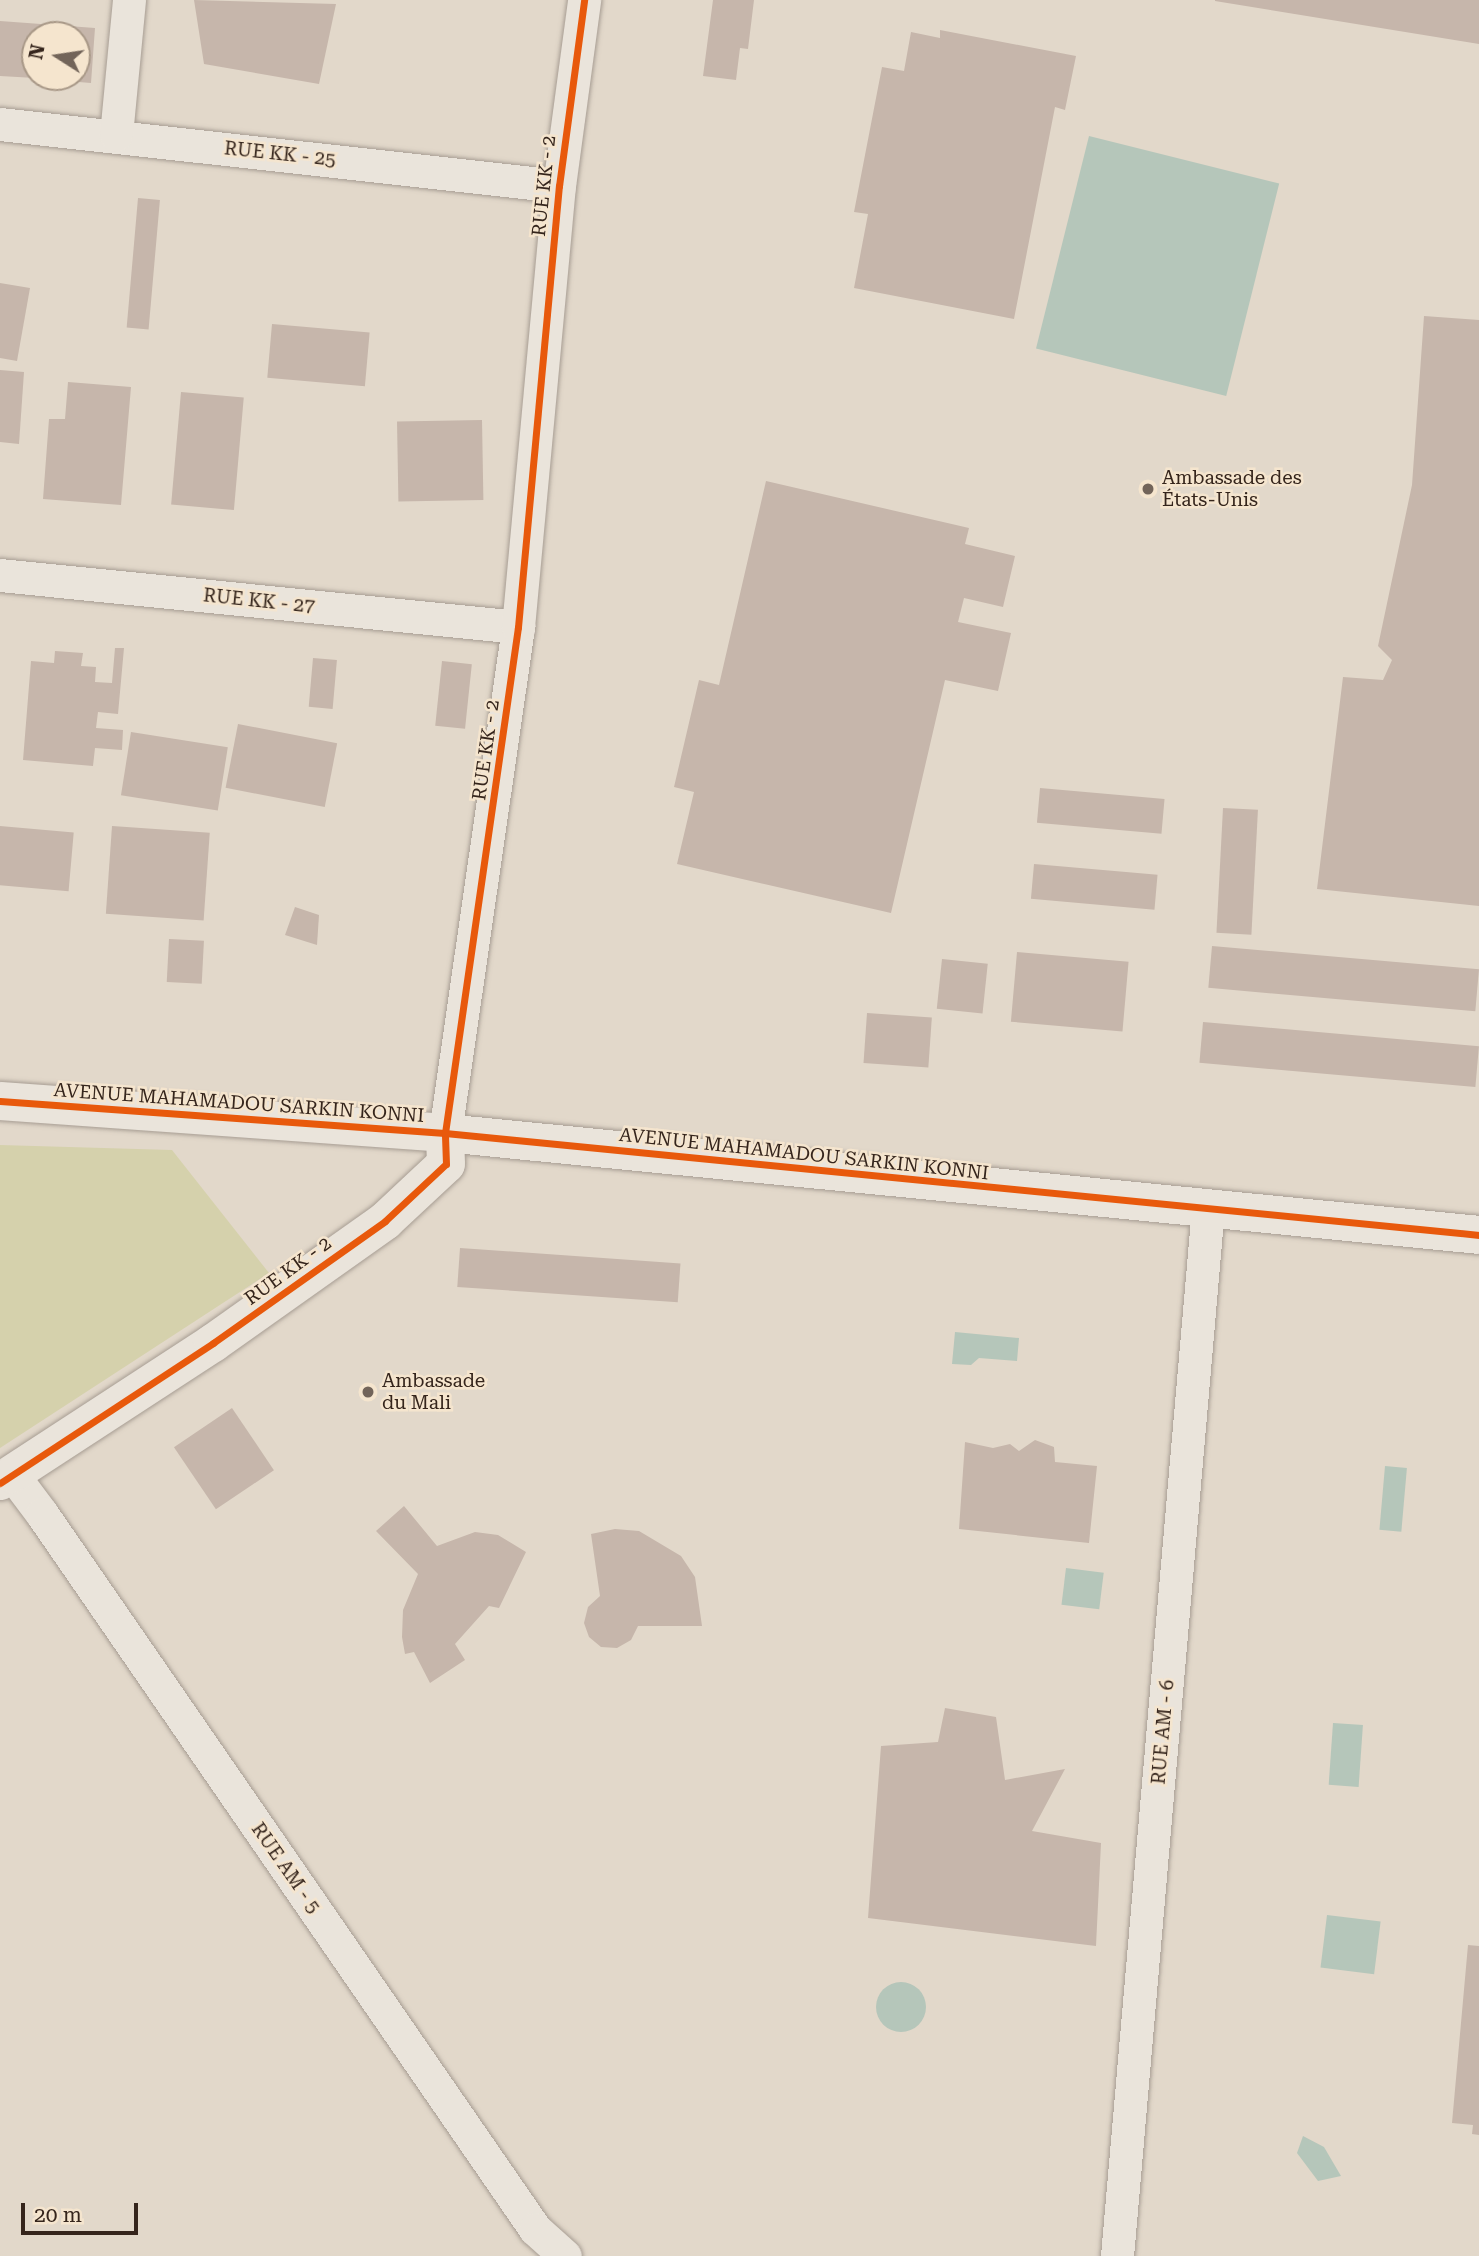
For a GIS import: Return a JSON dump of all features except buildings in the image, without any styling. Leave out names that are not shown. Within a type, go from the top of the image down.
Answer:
[{"type":"street","points":[[116,135],[129,0]]},
{"type":"street","name":"RUE KK - 2","points":[[6,1478],[213,1343],[385,1221],[446,1164],[445,1133],[518,627],[559,186],[584,0]]},
{"type":"street","name":"RUE KK - 25","points":[[0,124],[559,186]]},
{"type":"street","name":"RUE KK - 27","points":[[0,575],[518,627]]},
{"type":"street","name":"AVENUE MAHAMADOU SARKIN KONNI","points":[[0,1101],[445,1133],[1479,1235]]},
{"type":"street","name":"RUE AM - 6","points":[[1117,2256],[1209,1208]]},
{"type":"street","name":"RUE AM - 5","points":[[6,1478],[535,2229],[565,2256]]},
{"type":"shaded area","points":[[1089,136],[1279,183],[1226,396],[1036,348]]},
{"type":"shaded area","points":[[0,1145],[172,1150],[269,1273],[0,1448]]},
{"type":"shaded area","points":[[955,1332],[1019,1338],[1017,1361],[979,1358],[971,1365],[952,1364]]},
{"type":"shaded area","points":[[1385,1466],[1407,1468],[1401,1532],[1379,1530]]},
{"type":"shaded area","points":[[1066,1568],[1104,1573],[1099,1609],[1061,1605]]},
{"type":"shaded area","points":[[1333,1723],[1363,1725],[1359,1787],[1329,1785]]},
{"type":"shaded area","points":[[1327,1915],[1381,1922],[1374,1974],[1321,1968]]},
{"type":"shaded area","points":[[901,1982],[919,1989],[926,2007],[919,2025],[901,2032],[883,2025],[876,2007],[883,1989]]},
{"type":"shaded area","points":[[1303,2136],[1324,2147],[1341,2176],[1318,2181],[1297,2153]]},
{"type":"cycle path","points":[[0,1483],[213,1343],[385,1221],[446,1164],[445,1133],[518,627],[559,186],[584,0]]},
{"type":"cycle path","points":[[0,1101],[445,1133],[1479,1235]]},
{"type":"place","name":"Ambassade des États-Unis","points":[[1148,489]]},
{"type":"place","name":"Ambassade du Mali","points":[[368,1392]]}]
